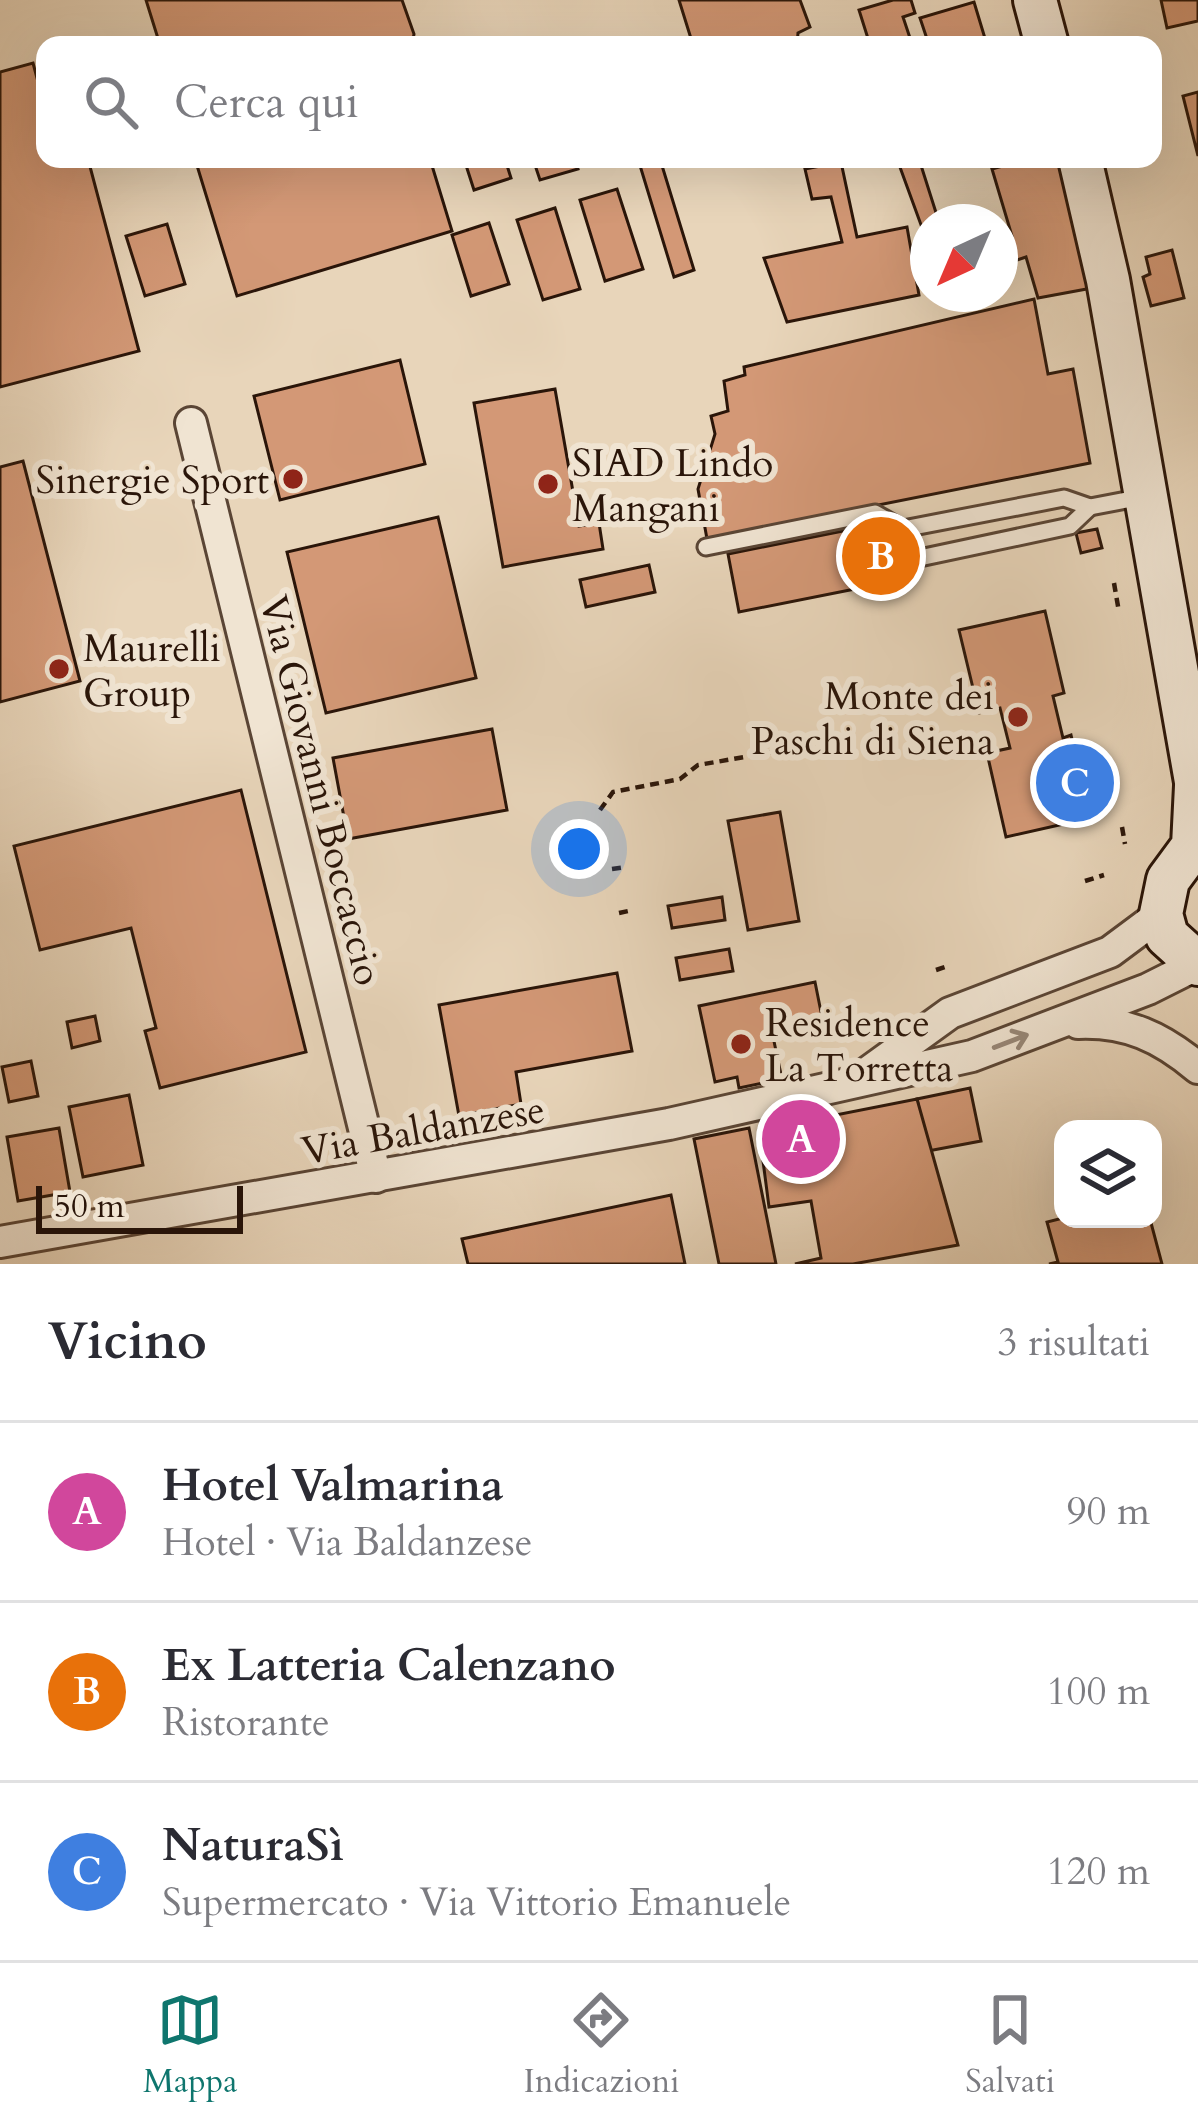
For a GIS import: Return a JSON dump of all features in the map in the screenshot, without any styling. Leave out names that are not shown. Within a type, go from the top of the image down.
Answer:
[{"type":"main road","points":[[1035,0],[1045,36]]},
{"type":"main road","points":[[1082,168],[1108,280],[1197,789],[1193,846],[1187,862],[1162,894],[1161,914],[1167,936],[1198,964]]},
{"type":"street","name":"Via Giovanni Boccaccio","points":[[191,422],[376,1177]]},
{"type":"street","name":"Via Baldanzese","points":[[857,1080],[950,1013],[1110,952],[1161,914]]},
{"type":"street","name":"Via Baldanzese","points":[[0,1242],[669,1124],[972,1056],[1148,989],[1198,964]]},
{"type":"street","name":"Via Baldanzese","points":[[1054,1024],[1127,1025],[1156,1037],[1198,1068]]},
{"type":"lane","points":[[706,548],[875,513],[903,529],[1064,498],[1090,507],[1145,496]]},
{"type":"lane","points":[[903,529],[910,560],[1070,526],[1090,507]]},
{"type":"path","points":[[1114,583],[1119,612]]},
{"type":"path","points":[[600,810],[613,792],[680,779],[698,765],[786,750]]},
{"type":"path","points":[[1122,827],[1125,844]]},
{"type":"path","points":[[612,869],[626,867]]},
{"type":"path","points":[[1085,881],[1104,875]]},
{"type":"path","points":[[619,913],[633,910]]},
{"type":"path","points":[[936,970],[945,967]]},
{"type":"building","points":[[146,0],[402,0],[414,34],[414,36],[157,36]]},
{"type":"building","points":[[679,0],[800,0],[810,27],[798,36],[690,36]]},
{"type":"building","points":[[911,0],[915,13],[903,17],[909,36],[867,36],[859,10]]},
{"type":"building","points":[[1161,0],[1198,0],[1198,21],[1167,28]]},
{"type":"building","points":[[974,2],[984,36],[926,36],[920,18]]},
{"type":"building","points":[[33,63],[36,168],[90,168],[139,351],[0,387],[0,72]]},
{"type":"building","points":[[1198,92],[1198,156],[1183,96]]},
{"type":"building","points":[[198,168],[433,168],[452,231],[237,296]]},
{"type":"building","points":[[467,168],[508,168],[511,178],[474,190]]},
{"type":"building","points":[[536,168],[578,168],[578,169],[540,180]]},
{"type":"building","points":[[641,168],[663,168],[694,270],[674,277]]},
{"type":"building","points":[[842,168],[857,237],[907,227],[910,297],[787,322],[764,258],[842,242],[831,197],[812,199],[805,169]]},
{"type":"building","points":[[900,168],[922,168],[933,204],[913,204]]},
{"type":"building","points":[[1065,168],[1092,288],[1038,298],[1026,257],[1018,260],[1018,204],[1002,204],[992,169]]},
{"type":"building","points":[[617,189],[643,269],[605,281],[580,200]]},
{"type":"building","points":[[555,208],[580,289],[543,300],[517,220]]},
{"type":"building","points":[[489,223],[509,284],[471,296],[452,235]]},
{"type":"building","points":[[167,224],[185,284],[145,296],[126,236]]},
{"type":"building","points":[[1172,250],[1184,298],[1151,306],[1143,277],[1150,274],[1146,257]]},
{"type":"building","points":[[1034,299],[1048,374],[1073,369],[1090,463],[707,539],[698,489],[715,434],[711,416],[728,411],[724,381],[745,375],[744,367],[979,312],[1018,312],[1018,303]]},
{"type":"building","points":[[400,360],[425,464],[280,500],[254,396]]},
{"type":"building","points":[[555,389],[579,526],[599,523],[603,549],[503,567],[474,403]]},
{"type":"building","points":[[23,461],[80,681],[0,702],[0,467]]},
{"type":"building","points":[[438,517],[476,678],[326,713],[287,552]]},
{"type":"building","points":[[878,524],[890,582],[739,612],[728,554]]},
{"type":"building","points":[[1097,529],[1102,548],[1081,553],[1076,533]]},
{"type":"building","points":[[649,565],[655,592],[586,607],[580,580]]},
{"type":"building","points":[[1045,611],[1064,693],[1053,696],[1063,738],[1071,735],[1090,818],[1006,837],[987,753],[1010,748],[1000,708],[979,713],[959,630]]},
{"type":"building","points":[[492,729],[507,810],[348,839],[333,758]]},
{"type":"building","points":[[241,790],[306,1052],[160,1088],[145,1031],[156,1028],[131,928],[40,950],[14,846]]},
{"type":"building","points":[[780,812],[799,921],[748,930],[728,821]]},
{"type":"building","points":[[722,897],[725,920],[672,928],[668,906]]},
{"type":"building","points":[[729,949],[733,971],[680,980],[676,958]]},
{"type":"building","points":[[617,973],[632,1051],[516,1072],[521,1104],[459,1116],[439,1005]]},
{"type":"building","name":"Residence La Torretta","points":[[815,982],[823,1022],[772,1032],[782,1079],[739,1088],[737,1077],[715,1082],[699,1006]]},
{"type":"building","points":[[95,1016],[100,1041],[72,1048],[67,1022]]},
{"type":"building","points":[[31,1061],[38,1096],[9,1102],[2,1067]]},
{"type":"building","points":[[970,1088],[981,1141],[928,1151],[917,1099]]},
{"type":"building","points":[[129,1095],[143,1165],[83,1177],[69,1107]]},
{"type":"building","points":[[917,1099],[958,1245],[853,1264],[795,1264],[821,1258],[811,1201],[769,1207],[759,1130]]},
{"type":"building","points":[[59,1128],[70,1192],[18,1201],[7,1137]]},
{"type":"building","points":[[749,1128],[776,1264],[719,1264],[694,1139]]},
{"type":"building","points":[[671,1195],[685,1264],[468,1264],[462,1239]]},
{"type":"building","points":[[1054,1220],[1054,1228],[1152,1228],[1162,1264],[1049,1264],[1058,1262],[1047,1222]]},
{"type":"place","name":"Sinergie Sport","points":[[293,479]]},
{"type":"place","name":"SIAD Lindo Mangani","points":[[548,484]]},
{"type":"place","name":"Ex Latteria Calenzano","points":[[881,556]]},
{"type":"place","name":"Maurelli Group","points":[[59,669]]},
{"type":"place","name":"Monte dei Paschi di Siena","points":[[1018,717]]},
{"type":"place","name":"NaturaSì","points":[[1075,783]]},
{"type":"place","name":"Residence La Torretta","points":[[741,1044]]},
{"type":"place","name":"Hotel Valmarina","points":[[801,1139]]}]
